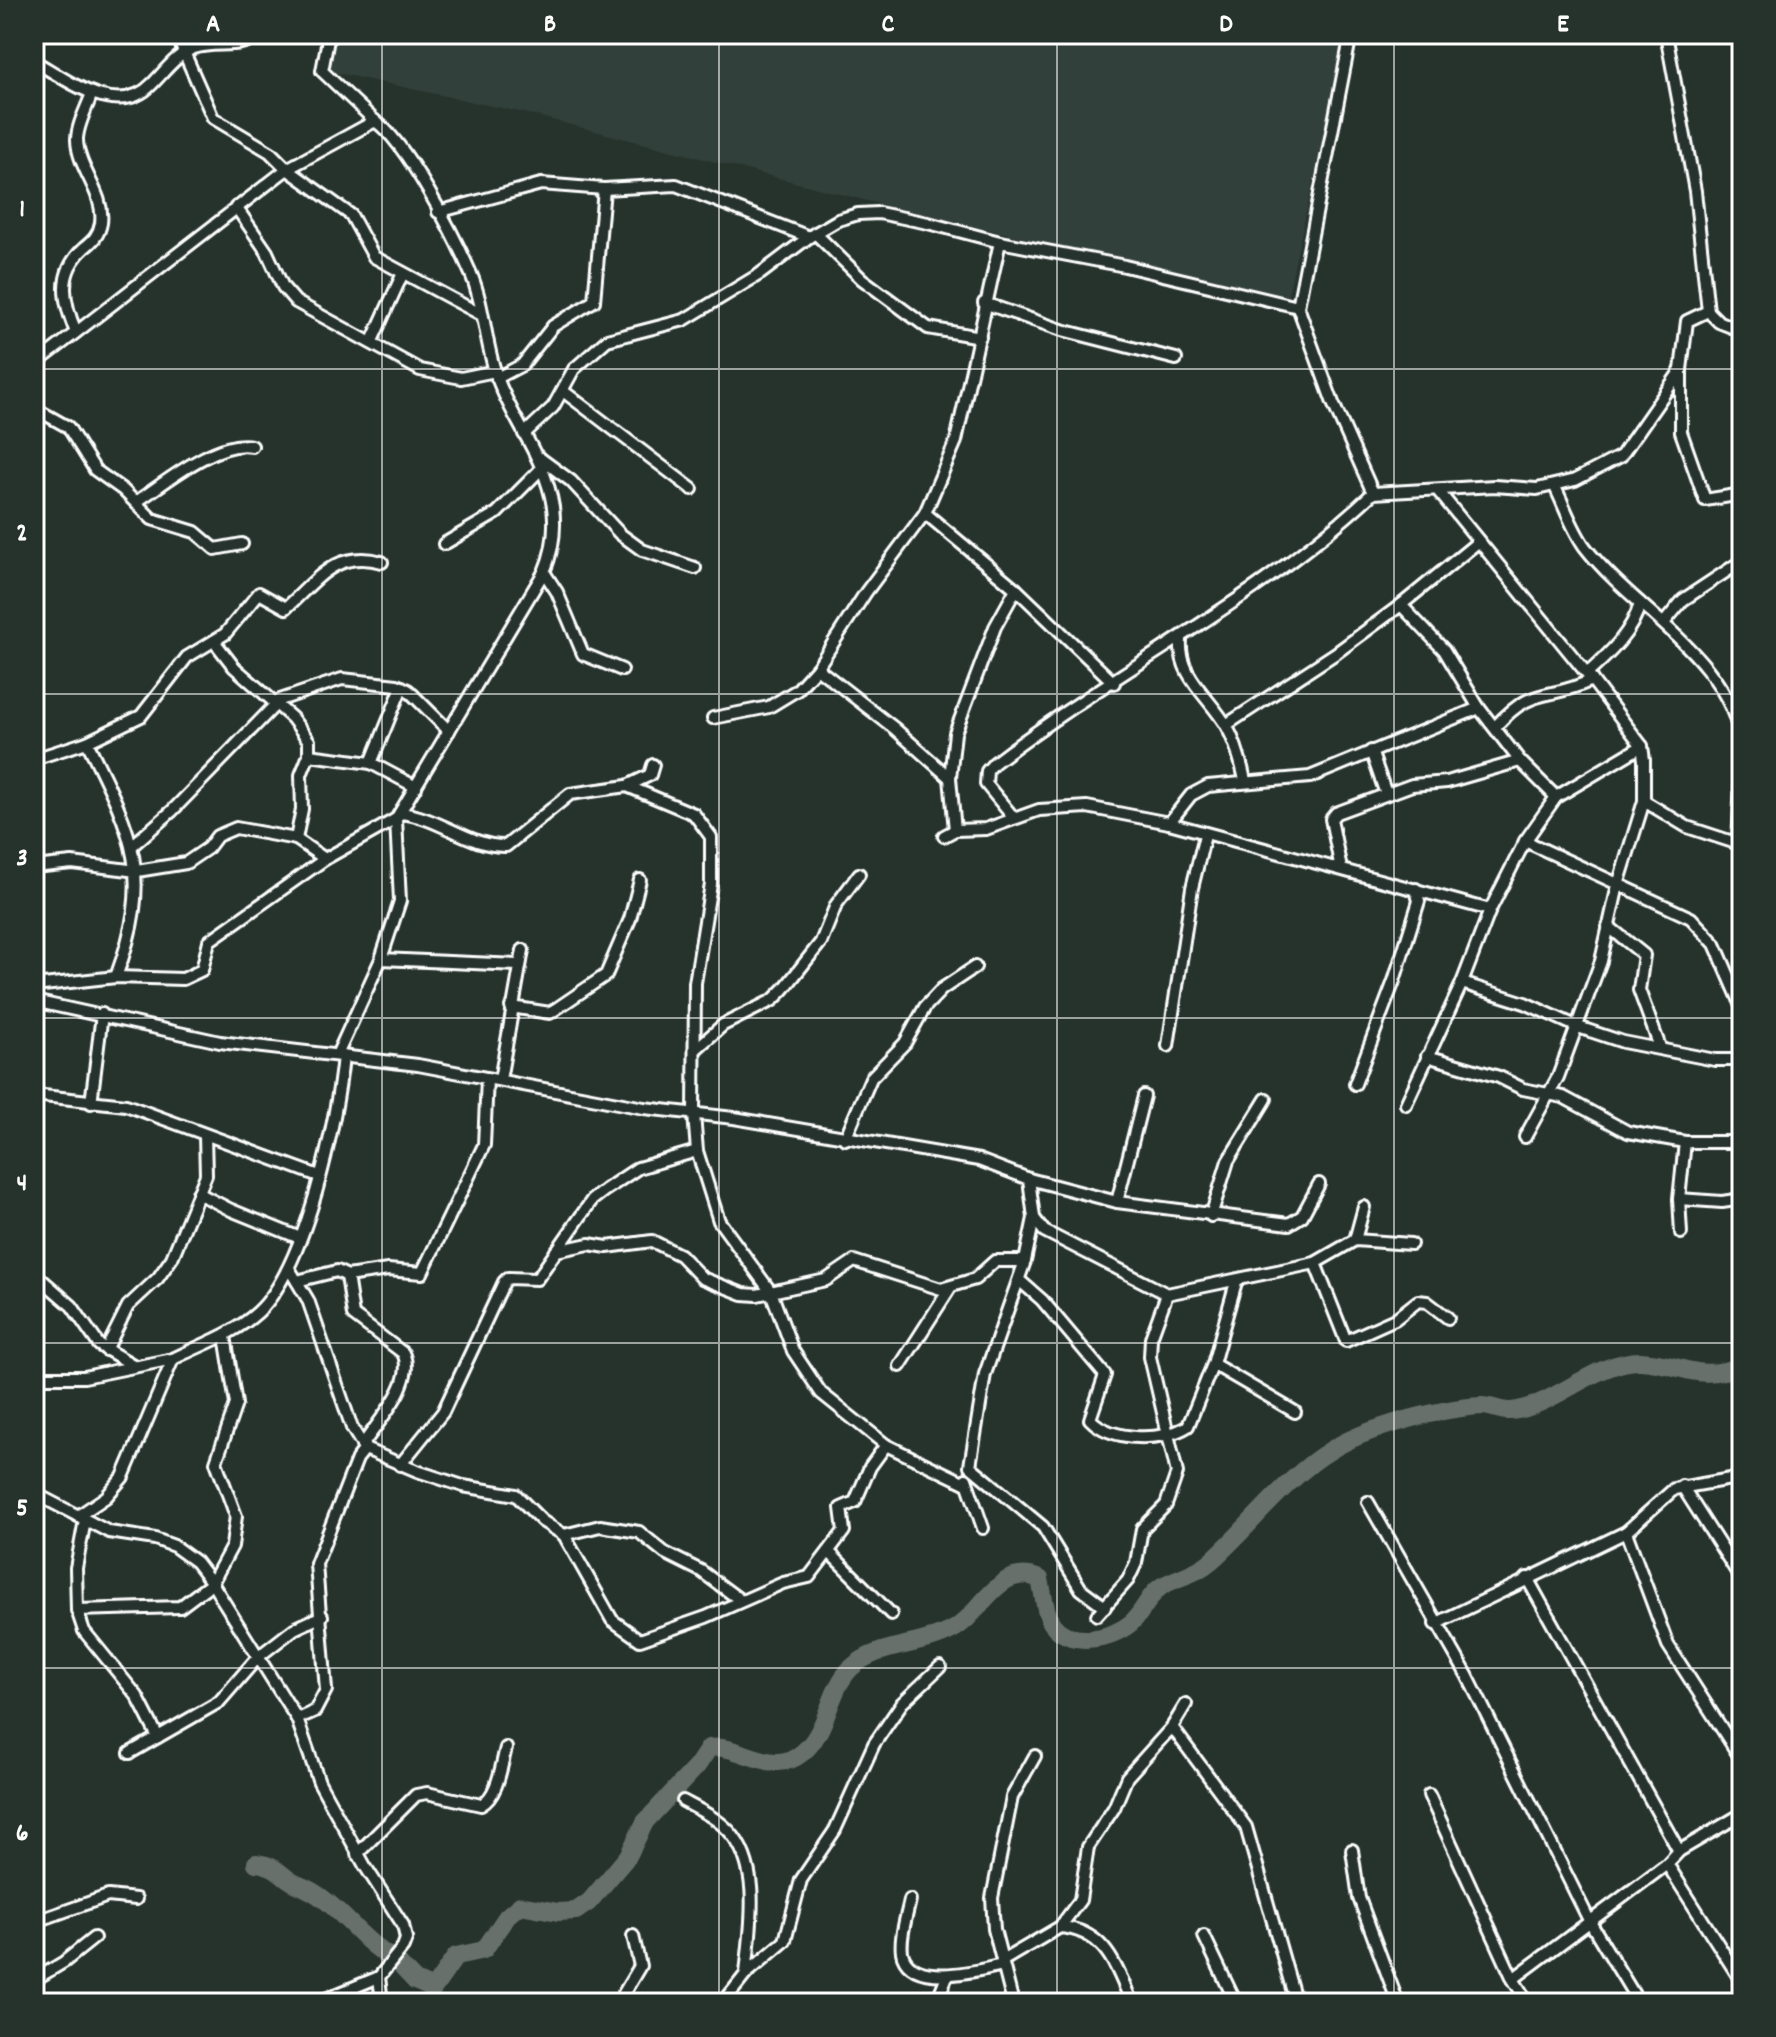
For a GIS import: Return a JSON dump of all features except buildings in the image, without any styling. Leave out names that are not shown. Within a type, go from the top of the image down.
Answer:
[{"type":"street","points":[[176,34],[186,51],[206,109],[213,118],[270,152],[287,169],[351,215],[368,251],[482,315]]},
{"type":"street","points":[[34,61],[64,81],[92,93],[118,98],[143,94],[186,51],[211,43],[245,44],[259,34]]},
{"type":"street","points":[[34,986],[116,977],[183,979],[199,974],[209,941],[325,859],[398,816],[552,554],[553,505],[537,456],[496,374],[471,275],[392,133],[322,71],[329,34]]},
{"type":"street","points":[[1351,34],[1298,307],[1333,403],[1373,493]]},
{"type":"street","points":[[1666,34],[1695,191],[1708,311],[1719,322],[1742,331]]},
{"type":"street","points":[[76,332],[66,309],[65,275],[69,263],[96,237],[101,215],[100,201],[77,141],[92,93]]},
{"type":"street","points":[[34,365],[287,169],[375,121]]},
{"type":"street","points":[[438,212],[541,184],[604,189],[676,185],[812,235],[862,279],[928,328],[980,337]]},
{"type":"street","points":[[236,207],[267,252],[289,295],[420,370],[461,378],[496,374],[522,365],[553,326],[594,301],[604,189]]},
{"type":"street","points":[[524,434],[553,407],[574,369],[607,340],[684,320],[749,282],[812,235],[838,220],[879,213],[1298,307]]},
{"type":"street","points":[[713,718],[785,700],[817,668],[866,592],[925,513],[956,441],[980,337],[984,303],[1000,242]]},
{"type":"street","points":[[372,341],[403,273]]},
{"type":"street","points":[[984,303],[1062,330],[1176,359]]},
{"type":"street","points":[[1708,311],[1687,321],[1681,370],[1681,432],[1703,498],[1709,501],[1742,494]]},
{"type":"street","points":[[1013,817],[986,784],[987,771],[1029,737],[1181,640],[1347,518],[1373,493],[1439,492],[1494,486],[1555,487],[1621,456],[1681,370]]},
{"type":"street","points":[[563,391],[692,489]]},
{"type":"street","points":[[34,408],[68,427],[95,470],[136,502],[152,519],[195,532],[215,549],[242,544]]},
{"type":"street","points":[[136,502],[185,469],[232,444],[252,446]]},
{"type":"street","points":[[537,456],[571,481],[620,534],[642,550],[695,568]]},
{"type":"street","points":[[444,544],[497,513],[541,469]]},
{"type":"street","points":[[1555,487],[1585,547],[1664,623],[1726,696],[1742,746]]},
{"type":"street","points":[[1439,492],[1590,677],[1642,746],[1644,801],[1578,1027],[1548,1096],[1525,1137]]},
{"type":"street","points":[[925,513],[1016,589],[1114,683]]},
{"type":"street","points":[[1226,725],[1401,605],[1478,542]]},
{"type":"street","points":[[34,759],[87,742],[141,716],[187,657],[214,641],[241,619],[259,593],[286,608],[347,559],[382,562]]},
{"type":"street","points":[[1664,623],[1683,600],[1742,561]]},
{"type":"street","points":[[544,572],[557,592],[583,654],[622,670]]},
{"type":"street","points":[[955,830],[950,778],[955,733],[995,627],[1016,589]]},
{"type":"street","points":[[1495,727],[1526,698],[1563,692],[1590,677],[1624,635],[1640,603]]},
{"type":"street","points":[[1401,605],[1444,650],[1479,708],[1520,761],[1556,797]]},
{"type":"street","points":[[1181,640],[1184,668],[1226,725],[1239,755],[1245,780]]},
{"type":"street","points":[[214,641],[234,667],[302,729],[309,741],[309,755],[301,775],[302,809],[296,839]]},
{"type":"street","points":[[817,668],[950,778]]},
{"type":"street","points":[[133,845],[242,741],[274,703],[342,679],[402,687],[449,731]]},
{"type":"street","points":[[371,763],[402,687]]},
{"type":"street","points":[[1169,823],[1191,795],[1208,786],[1245,780],[1304,778],[1479,708]]},
{"type":"street","points":[[87,742],[133,845],[137,871],[132,926],[116,977]]},
{"type":"street","points":[[1406,1104],[1462,983],[1490,910],[1525,841],[1556,797],[1642,746]]},
{"type":"street","points":[[1371,751],[1386,794]]},
{"type":"street","points":[[309,755],[371,763],[416,787]]},
{"type":"street","points":[[1644,801],[1687,827],[1740,845],[1742,757]]},
{"type":"street","points":[[1341,869],[1333,815],[1412,785],[1447,782],[1520,761]]},
{"type":"street","points":[[398,816],[428,817],[488,845],[506,846],[570,794],[627,786],[650,775],[653,765]]},
{"type":"street","points":[[627,786],[694,814],[711,837],[711,884],[695,983],[694,1114],[697,1151],[719,1221],[771,1292],[793,1351],[821,1393],[852,1421],[886,1445],[965,1483]]},
{"type":"street","points":[[944,836],[955,830],[980,830],[1039,810],[1087,807],[1169,823],[1490,910]]},
{"type":"street","points":[[34,1377],[84,1377],[173,1359],[225,1336],[258,1313],[290,1270],[338,1114],[340,1056],[381,959],[400,901],[398,816]]},
{"type":"street","points":[[34,867],[72,863],[137,871],[195,859],[226,830],[236,828],[296,839],[325,859]]},
{"type":"street","points":[[1168,1046],[1187,915],[1205,835]]},
{"type":"street","points":[[1525,841],[1682,913],[1703,929],[1715,944],[1742,1006]]},
{"type":"street","points":[[696,1049],[723,1025],[763,1006],[784,989],[821,942],[836,905],[859,874]]},
{"type":"street","points":[[511,1007],[550,1013],[571,995],[601,980],[630,919],[640,880]]},
{"type":"street","points":[[1416,889],[1419,901]]},
{"type":"street","points":[[1355,1084],[1394,981],[1419,901],[1429,892]]},
{"type":"street","points":[[1608,926],[1644,955],[1639,990],[1660,1047]]},
{"type":"street","points":[[500,1080],[523,950]]},
{"type":"street","points":[[381,959],[518,965]]},
{"type":"street","points":[[845,1139],[871,1078],[905,1043],[925,1007],[942,989],[975,967]]},
{"type":"street","points":[[1462,983],[1525,1003],[1578,1027],[1623,1042],[1715,1060],[1742,1060]]},
{"type":"street","points":[[34,1001],[220,1042],[500,1080],[979,1160],[1029,1179],[1117,1202],[1211,1216],[1296,1222],[1319,1184]]},
{"type":"street","points":[[91,1103],[102,1014]]},
{"type":"street","points":[[1427,1056],[1575,1102],[1628,1132],[1685,1142],[1742,1142]]},
{"type":"street","points":[[297,1281],[337,1271],[347,1276],[388,1270],[420,1274],[424,1271],[484,1145],[487,1078]]},
{"type":"street","points":[[34,1095],[126,1105],[319,1176]]},
{"type":"street","points":[[1117,1202],[1144,1096]]},
{"type":"street","points":[[1211,1216],[1228,1161],[1266,1099]]},
{"type":"street","points":[[106,1350],[128,1306],[158,1278],[172,1258],[206,1175],[205,1135]]},
{"type":"street","points":[[1681,1233],[1679,1199],[1685,1142]]},
{"type":"street","points":[[400,1465],[443,1412],[504,1282],[508,1278],[537,1279],[592,1200],[605,1190],[638,1168],[697,1151]]},
{"type":"street","points":[[983,1528],[965,1483],[985,1374],[1025,1261],[1034,1218],[1029,1179]]},
{"type":"street","points":[[198,1193],[300,1238]]},
{"type":"street","points":[[1679,1199],[1722,1202],[1742,1199]]},
{"type":"street","points":[[1355,1240],[1364,1207]]},
{"type":"street","points":[[1034,1218],[1044,1231],[1065,1244],[1167,1294],[1236,1282],[1315,1263],[1355,1240],[1411,1244]]},
{"type":"street","points":[[556,1251],[589,1244],[607,1247],[652,1241],[680,1255],[702,1278],[743,1294],[771,1292],[826,1280],[854,1261],[931,1288],[950,1288],[975,1279],[995,1261],[1025,1261]]},
{"type":"street","points":[[1315,1263],[1346,1341],[1395,1319],[1418,1301],[1427,1302],[1448,1318]]},
{"type":"street","points":[[290,1270],[320,1333],[352,1428],[364,1447],[400,1465],[463,1486],[516,1495],[542,1521],[564,1535],[612,1620],[640,1640],[706,1617],[740,1600],[809,1577],[844,1531],[841,1508],[855,1502],[870,1467],[886,1445]]},
{"type":"street","points":[[34,1273],[72,1306],[93,1339],[133,1366]]},
{"type":"street","points":[[297,1719],[315,1711],[326,1690],[316,1564],[357,1459],[402,1384],[407,1361],[403,1353],[353,1315],[347,1276]]},
{"type":"street","points":[[1019,1280],[1042,1300],[1105,1375],[1089,1414],[1093,1423],[1129,1436],[1169,1436],[1190,1423],[1199,1392],[1213,1364],[1236,1282]]},
{"type":"street","points":[[900,1366],[950,1288]]},
{"type":"street","points":[[970,1466],[1043,1527],[1081,1589],[1101,1611],[1132,1572],[1142,1529],[1172,1495],[1177,1473],[1149,1347],[1167,1294]]},
{"type":"street","points":[[77,1610],[172,1609],[212,1583],[232,1546],[237,1529],[236,1516],[216,1462],[236,1404],[225,1336]]},
{"type":"street","points":[[158,1737],[137,1696],[84,1631],[77,1610],[76,1568],[81,1518],[106,1497],[123,1477],[173,1359]]},
{"type":"street","points":[[1213,1364],[1295,1412]]},
{"type":"street","points":[[1435,1624],[1626,1532],[1682,1486],[1742,1477]]},
{"type":"street","points":[[1682,1486],[1742,1580]]},
{"type":"street","points":[[34,1493],[109,1532],[155,1539],[174,1546],[196,1562],[297,1719],[319,1782],[357,1854],[403,1925],[406,1939],[395,1959],[379,1977],[316,2003]]},
{"type":"street","points":[[1368,1502],[1435,1624],[1467,1675],[1590,1922],[1639,2003]]},
{"type":"street","points":[[564,1535],[600,1526],[639,1532],[665,1553],[701,1571],[740,1600]]},
{"type":"street","points":[[1626,1532],[1668,1645],[1742,1760]]},
{"type":"street","points":[[829,1552],[891,1614]]},
{"type":"street","points":[[1527,1578],[1679,1851]]},
{"type":"street","points":[[130,1753],[227,1696],[258,1657],[294,1629],[322,1616]]},
{"type":"street","points":[[723,2003],[746,1974],[785,1941],[801,1880],[835,1830],[874,1744],[902,1703],[940,1667]]},
{"type":"street","points":[[910,1900],[903,1956],[920,1970],[947,1976],[1003,1963],[1060,1927],[1080,1900],[1088,1847],[1114,1808],[1127,1777],[1172,1727],[1186,1704]]},
{"type":"street","points":[[1172,1727],[1246,1827],[1296,2003]]},
{"type":"street","points":[[357,1854],[416,1795],[427,1793],[481,1805],[486,1803],[492,1796],[506,1748]]},
{"type":"street","points":[[1013,2003],[994,1929],[992,1898],[1012,1797],[1035,1756]]},
{"type":"street","points":[[1429,1795],[1513,1979],[1527,2003]]},
{"type":"street","points":[[683,1801],[727,1828],[743,1854],[752,1907],[746,1974]]},
{"type":"street","points":[[1513,1979],[1667,1864],[1679,1851],[1742,1814]]},
{"type":"street","points":[[1352,1850],[1359,1898],[1398,2003]]},
{"type":"street","points":[[1667,1864],[1742,1982]]},
{"type":"street","points":[[34,1922],[108,1896],[136,1899]]},
{"type":"street","points":[[1060,1927],[1079,1929],[1106,1950],[1132,2003]]},
{"type":"street","points":[[618,2003],[640,1966],[633,1936]]},
{"type":"street","points":[[1204,1936],[1236,2003]]},
{"type":"street","points":[[34,1980],[73,1956],[94,1938]]},
{"type":"street","points":[[936,2003],[947,1976]]},
{"type":"street","points":[[379,1977],[382,2003]]},
{"type":"shaded area","points":[[332,34],[1346,34],[1287,299],[891,207],[525,113],[323,70]]},
{"type":"waterway","points":[[397,1962],[415,1981],[433,1989],[456,1956],[484,1950],[507,1916],[520,1905],[558,1912],[576,1911],[589,1902],[628,1856],[645,1822],[697,1766],[709,1748],[732,1750],[768,1761],[791,1760],[811,1744],[850,1669],[873,1654],[952,1630],[963,1623],[1002,1583],[1013,1577],[1025,1575],[1040,1579],[1048,1615],[1061,1632],[1081,1639],[1103,1637],[1131,1623],[1162,1586],[1211,1561],[1315,1461],[1363,1434],[1404,1420],[1446,1411],[1482,1406],[1508,1411],[1526,1408],[1624,1363],[1655,1362],[1712,1373],[1742,1366]]},
{"type":"waterway","points":[[256,1863],[276,1869],[324,1899],[390,1957]]}]
